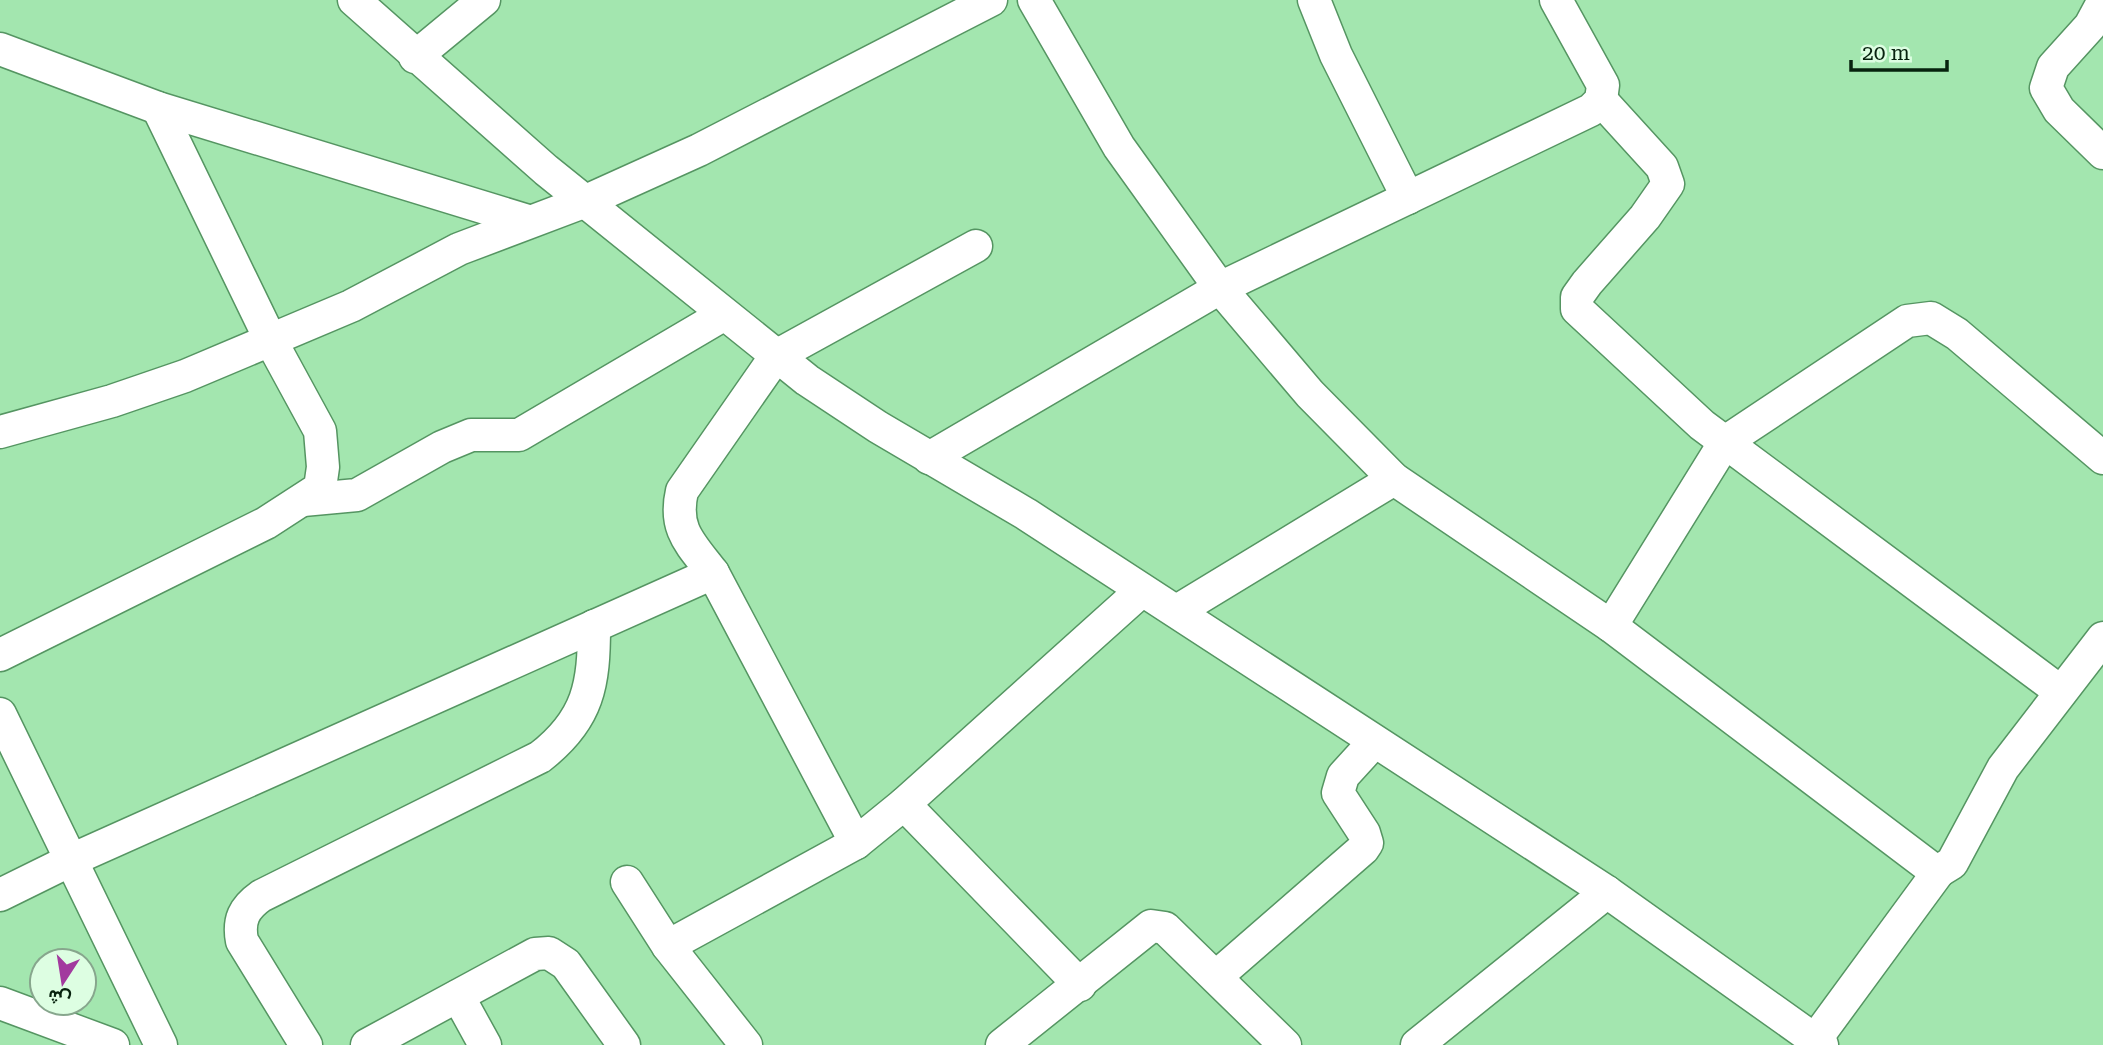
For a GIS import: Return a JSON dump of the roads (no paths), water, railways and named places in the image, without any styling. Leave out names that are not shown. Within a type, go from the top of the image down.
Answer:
[{"type":"street","points":[[354,0],[415,57],[586,201],[723,315],[807,380],[929,458],[1026,514],[1140,591],[1177,611],[1607,892],[1819,1042],[1940,871],[1952,863],[2003,768],[2103,638]]},
{"type":"street","points":[[415,57],[484,0]]},
{"type":"street","points":[[0,432],[112,401],[271,341],[351,306],[459,250],[528,221],[586,201],[699,150],[991,0]]},
{"type":"street","points":[[1034,0],[1119,147],[1220,288],[1292,374],[1394,479],[1611,626],[1924,864],[1940,871]]},
{"type":"street","points":[[1314,0],[1336,55],[1408,198]]},
{"type":"street","points":[[929,458],[1220,288],[1591,110],[1601,100],[1603,85],[1556,0]]},
{"type":"street","points":[[2103,2],[2090,26],[2053,67],[2046,88],[2059,110],[2103,153]]},
{"type":"street","points":[[0,49],[158,108],[528,221]]},
{"type":"street","points":[[1601,100],[1662,167],[1668,184],[1645,217],[1587,283],[1577,297],[1577,309],[1702,425],[2061,692]]},
{"type":"street","points":[[0,655],[266,523],[320,488],[323,467],[320,431],[271,341],[158,108]]},
{"type":"street","points":[[856,843],[713,573],[681,527],[678,512],[682,491],[776,356],[976,246]]},
{"type":"street","points":[[303,500],[357,495],[442,447],[471,435],[519,435],[723,315]]},
{"type":"street","points":[[1611,626],[1725,442],[1908,321],[1931,318],[1957,334],[2103,458]]},
{"type":"street","points":[[1177,611],[1394,479]]},
{"type":"street","points":[[0,895],[69,861],[713,573]]},
{"type":"street","points":[[668,946],[856,843],[904,804],[1140,591]]},
{"type":"street","points":[[306,1045],[242,941],[241,923],[248,906],[261,896],[540,757],[555,746],[589,693],[594,672],[594,626]]},
{"type":"street","points":[[0,714],[69,861],[161,1045]]},
{"type":"street","points":[[1217,976],[1363,849],[1367,843],[1364,833],[1338,793],[1343,776],[1374,742]]},
{"type":"street","points":[[904,804],[1080,985]]},
{"type":"street","points":[[627,882],[668,946],[746,1045]]},
{"type":"street","points":[[1417,1045],[1607,892]]},
{"type":"street","points":[[1002,1045],[1151,926],[1165,928],[1285,1045]]},
{"type":"street","points":[[367,1045],[535,954],[549,953],[566,964],[624,1045]]},
{"type":"street","points":[[458,996],[485,1045]]},
{"type":"street","points":[[0,1003],[113,1045]]}]
